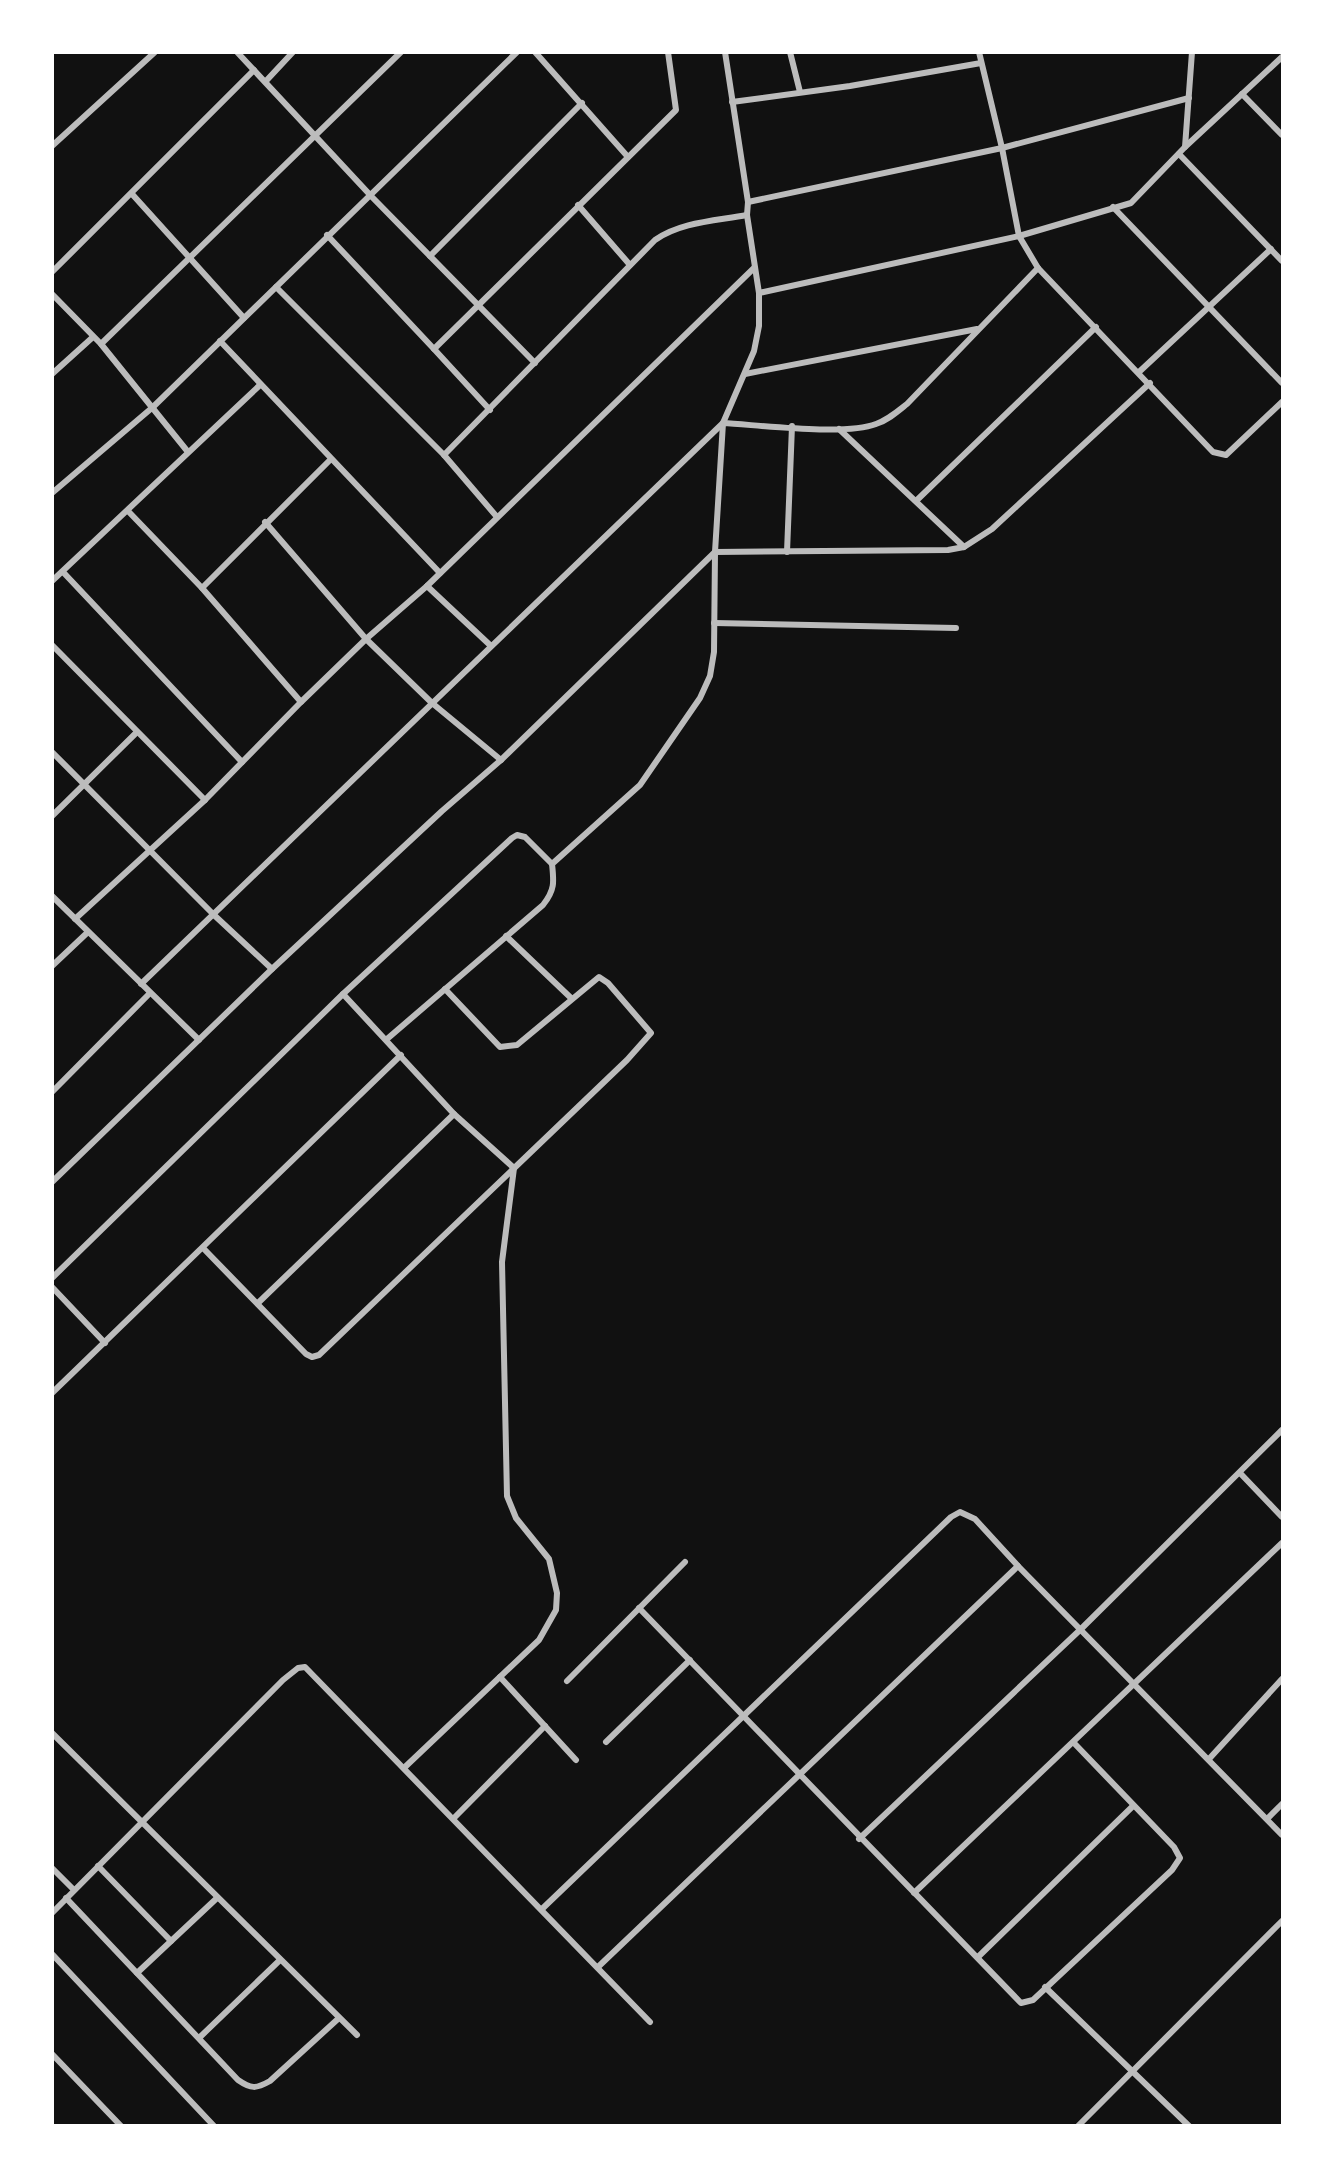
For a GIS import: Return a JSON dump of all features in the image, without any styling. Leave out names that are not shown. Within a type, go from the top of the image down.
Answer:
[{"type":"street","points":[[52,146],[156,52]]},
{"type":"street","points":[[237,52],[372,197],[535,363]]},
{"type":"street","points":[[266,81],[293,52]]},
{"type":"street","points":[[100,344],[317,136],[401,52]]},
{"type":"street","points":[[52,494],[153,407],[327,235],[372,197],[517,52]]},
{"type":"street","points":[[535,52],[628,157]]},
{"type":"street","points":[[434,349],[676,110],[668,52]]},
{"type":"street","points":[[552,864],[640,785],[700,698],[710,676],[714,652],[715,552],[723,423],[745,374],[759,326],[759,293],[747,215],[748,202],[725,52]]},
{"type":"street","points":[[790,52],[800,92]]},
{"type":"street","points":[[979,52],[1002,148],[1019,236],[1038,268],[1150,383],[1213,452],[1226,455],[1282,402]]},
{"type":"street","points":[[1185,147],[1192,52]]},
{"type":"street","points":[[759,293],[1019,236],[1131,203],[1185,147],[1282,57]]},
{"type":"street","points":[[732,102],[981,63]]},
{"type":"street","points":[[52,272],[254,70]]},
{"type":"street","points":[[1242,94],[1282,135]]},
{"type":"street","points":[[748,202],[1002,148],[1189,98]]},
{"type":"street","points":[[430,256],[582,103]]},
{"type":"street","points":[[1179,154],[1282,261]]},
{"type":"street","points":[[132,194],[244,318]]},
{"type":"street","points":[[578,205],[630,265]]},
{"type":"street","points":[[1113,207],[1282,383]]},
{"type":"street","points":[[444,455],[654,240],[668,231],[747,215]]},
{"type":"street","points":[[327,235],[371,278],[490,410]]},
{"type":"street","points":[[1139,372],[1271,249]]},
{"type":"street","points":[[75,919],[205,800],[366,639],[427,586],[754,268]]},
{"type":"street","points":[[141,984],[723,423],[839,429],[874,425],[891,417],[907,404],[1038,268]]},
{"type":"street","points":[[276,287],[444,455],[497,517]]},
{"type":"street","points":[[52,294],[100,344],[188,452]]},
{"type":"street","points":[[916,501],[1096,327]]},
{"type":"street","points":[[745,374],[978,328]]},
{"type":"street","points":[[52,374],[93,337]]},
{"type":"street","points":[[219,341],[440,573]]},
{"type":"street","points":[[52,1182],[272,969],[442,811],[501,760],[715,552],[948,550],[964,547],[992,529],[1150,383]]},
{"type":"street","points":[[52,581],[260,385]]},
{"type":"street","points":[[787,552],[792,426]]},
{"type":"street","points":[[839,429],[964,547]]},
{"type":"street","points":[[202,588],[265,522],[331,459]]},
{"type":"street","points":[[128,511],[202,588],[301,702]]},
{"type":"street","points":[[265,522],[366,639],[432,703],[501,760]]},
{"type":"street","points":[[63,572],[242,762]]},
{"type":"street","points":[[427,586],[491,646]]},
{"type":"street","points":[[714,623],[956,628]]},
{"type":"street","points":[[52,645],[205,800]]},
{"type":"street","points":[[52,816],[137,732]]},
{"type":"street","points":[[52,752],[214,915],[272,969]]},
{"type":"street","points":[[52,1278],[343,994],[517,835],[525,837],[552,864],[555,885],[551,895],[387,1040]]},
{"type":"street","points":[[52,896],[200,1040]]},
{"type":"street","points":[[52,966],[88,932]]},
{"type":"street","points":[[506,936],[571,998]]},
{"type":"street","points":[[204,1249],[306,1354],[312,1357],[319,1355],[651,1033],[599,977],[517,1045],[507,1048],[500,1047],[445,988]]},
{"type":"street","points":[[52,1092],[150,993]]},
{"type":"street","points":[[343,994],[454,1114],[514,1168]]},
{"type":"street","points":[[52,1393],[204,1249],[401,1055]]},
{"type":"street","points":[[258,1303],[454,1114]]},
{"type":"street","points":[[405,1767],[539,1640],[556,1610],[557,1593],[549,1559],[516,1518],[507,1496],[502,1262],[514,1168]]},
{"type":"street","points":[[52,1287],[105,1342]]},
{"type":"street","points":[[860,1839],[1081,1629],[1282,1430]]},
{"type":"street","points":[[1240,1473],[1282,1517]]},
{"type":"street","points":[[542,1909],[743,1714],[951,1517],[960,1512],[968,1513],[1282,1835]]},
{"type":"street","points":[[914,1893],[1282,1543]]},
{"type":"street","points":[[567,1681],[686,1562]]},
{"type":"street","points":[[598,1967],[1018,1566]]},
{"type":"street","points":[[639,1608],[1020,2002],[1032,2000],[1172,1870],[1180,1858],[1174,1847],[1074,1743]]},
{"type":"street","points":[[606,1742],[690,1660]]},
{"type":"street","points":[[52,1912],[298,1668],[305,1667],[313,1672],[650,2022]]},
{"type":"street","points":[[500,1677],[576,1760]]},
{"type":"street","points":[[1209,1759],[1282,1679]]},
{"type":"street","points":[[454,1818],[545,1726]]},
{"type":"street","points":[[52,1733],[357,2035]]},
{"type":"street","points":[[1267,1820],[1282,1804]]},
{"type":"street","points":[[978,1957],[1133,1806]]},
{"type":"street","points":[[98,1866],[171,1941]]},
{"type":"street","points":[[52,1868],[74,1890]]},
{"type":"street","points":[[66,1898],[238,2080],[250,2088],[259,2088],[270,2081],[339,2018]]},
{"type":"street","points":[[137,1973],[217,1898]]},
{"type":"street","points":[[1078,2126],[1282,1921]]},
{"type":"street","points":[[52,1954],[214,2126]]},
{"type":"street","points":[[199,2038],[280,1960]]},
{"type":"street","points":[[1045,1987],[1190,2126]]},
{"type":"street","points":[[52,2054],[121,2126]]}]
